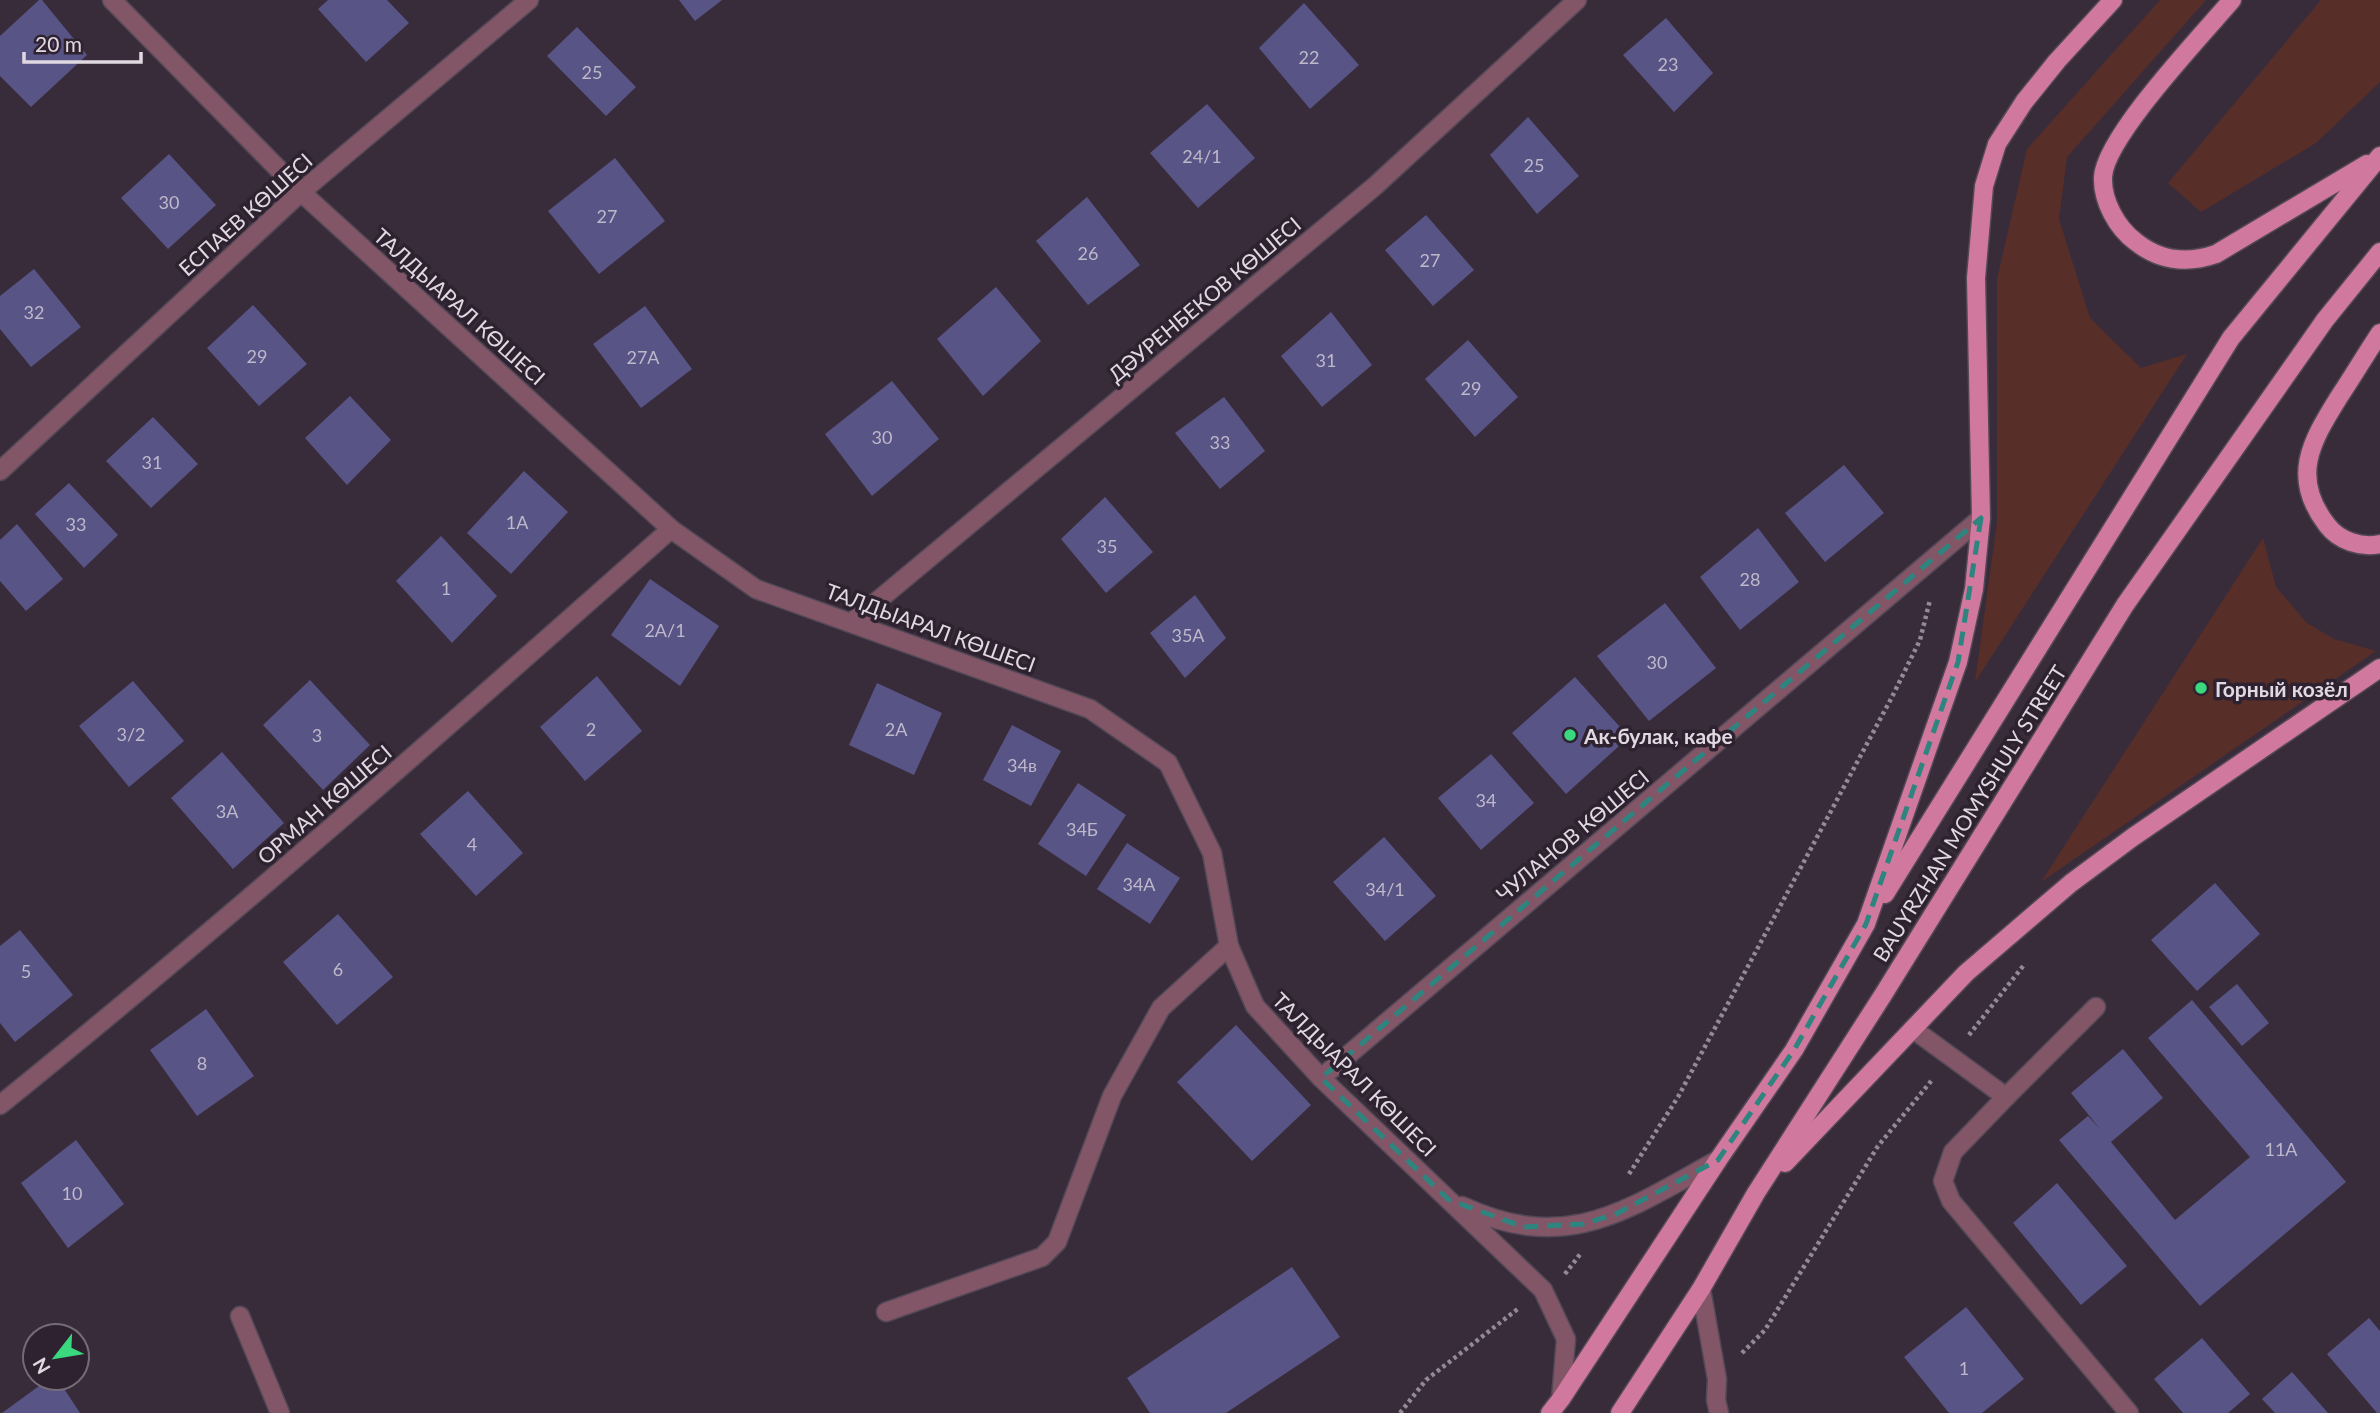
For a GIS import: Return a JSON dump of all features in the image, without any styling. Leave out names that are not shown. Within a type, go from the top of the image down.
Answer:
[{"type":"main road","points":[[1555,1406],[1794,1050],[1867,924],[1958,662],[1974,589],[1981,518],[1976,278],[1984,186],[1997,144],[2024,102],[2113,0]]},
{"type":"main road","points":[[2232,0],[2126,127],[2112,152],[2103,175],[2105,196],[2114,217],[2129,237],[2149,252],[2177,260],[2197,260],[2216,254],[2379,156]]},
{"type":"main road","name":"BAUYRZHAN MOMYSHULY STREET","points":[[1867,924],[2231,338],[2379,156]]},
{"type":"main road","name":"BAUYRZHAN MOMYSHULY STREET","points":[[1620,1413],[1701,1289],[1756,1193],[2125,605],[2325,320],[2380,252]]},
{"type":"main road","points":[[2380,333],[2320,428],[2309,452],[2306,472],[2309,494],[2317,513],[2331,531],[2352,543],[2372,546],[2380,544]]},
{"type":"main road","points":[[1756,1193],[1966,973],[2071,883],[2133,837],[2380,668]]},
{"type":"street","name":"ТАЛДЫАРАЛ КӨШЕСІ","points":[[112,0],[301,192],[671,529],[756,589],[1090,709],[1168,763],[1212,853],[1229,946],[1255,1006],[1321,1078],[1543,1290],[1566,1339],[1555,1406]]},
{"type":"street","name":"ЕСПАЕВ КӨШЕСІ","points":[[0,471],[301,192],[529,0]]},
{"type":"street","name":"ДӘУРЕНБЕКОВ КӨШЕСІ","points":[[851,623],[1376,186],[1577,0]]},
{"type":"street","name":"ЧУЛАНОВ КӨШЕСІ","points":[[1321,1078],[1981,518]]},
{"type":"street","name":"ОРМАН КӨШЕСІ","points":[[0,1105],[122,1007],[307,849],[671,529]]},
{"type":"street","points":[[886,1312],[1042,1257],[1057,1242],[1112,1096],[1161,1009],[1229,946]]},
{"type":"street","points":[[2096,1007],[1953,1152],[1943,1181],[1951,1201],[2129,1413]]},
{"type":"street","points":[[1913,1028],[2006,1097]]},
{"type":"street","points":[[1449,1200],[1486,1217],[1524,1227],[1550,1228],[1583,1224],[1616,1214],[1718,1160]]},
{"type":"street","points":[[1701,1289],[1717,1379],[1716,1400],[1719,1413]]},
{"type":"street","points":[[240,1316],[280,1413]]},
{"type":"path","points":[[1717,1379],[1765,1331],[1878,1146],[2031,956]]},
{"type":"path","points":[[1400,1413],[1426,1380],[1521,1307]]},
{"type":"highlighted area","points":[[1981,518],[1958,662],[1866,924],[1794,1050],[1718,1160],[1616,1214],[1583,1224],[1524,1227],[1449,1200],[1321,1078]]},
{"type":"shaded area","points":[[2160,0],[2206,0],[2067,157],[2059,219],[2090,318],[2141,368],[2187,354],[1975,682],[1997,522],[1997,279],[2027,149]]},
{"type":"shaded area","points":[[2321,0],[2380,0],[2380,82],[2316,143],[2201,212],[2168,183]]},
{"type":"shaded area","points":[[2263,538],[2276,587],[2307,623],[2334,639],[2376,651],[2041,882]]},
{"type":"building","points":[[42,0],[87,55],[31,107],[0,76],[0,36]]},
{"type":"building","points":[[328,0],[387,0],[409,23],[366,62],[318,9]]},
{"type":"building","points":[[679,0],[722,0],[695,21]]},
{"type":"building","points":[[1304,3],[1359,65],[1310,109],[1259,48]]},
{"type":"building","points":[[1666,18],[1713,73],[1674,112],[1623,55]]},
{"type":"building","points":[[577,27],[636,87],[606,116],[547,56]]},
{"type":"building","points":[[1207,104],[1255,158],[1198,208],[1150,153]]},
{"type":"building","points":[[1528,117],[1579,176],[1537,214],[1490,155]]},
{"type":"building","points":[[169,154],[216,205],[168,249],[121,198]]},
{"type":"building","points":[[615,158],[665,221],[599,274],[548,211]]},
{"type":"building","points":[[1087,197],[1140,265],[1088,305],[1036,241]]},
{"type":"building","points":[[1426,215],[1474,270],[1433,306],[1385,250]]},
{"type":"building","points":[[34,269],[81,327],[31,367],[0,329],[0,296]]},
{"type":"building","points":[[996,287],[1041,341],[983,396],[937,339]]},
{"type":"building","points":[[253,305],[307,364],[259,406],[207,348]]},
{"type":"building","points":[[645,306],[692,369],[641,408],[593,344]]},
{"type":"building","points":[[1331,312],[1372,365],[1322,407],[1281,356]]},
{"type":"building","points":[[1468,340],[1518,397],[1475,437],[1425,379]]},
{"type":"building","points":[[892,381],[939,439],[872,496],[825,434]]},
{"type":"building","points":[[350,396],[391,440],[347,485],[305,438]]},
{"type":"building","points":[[1224,397],[1265,451],[1220,489],[1175,433]]},
{"type":"building","points":[[153,417],[198,464],[151,508],[106,461]]},
{"type":"building","points":[[1844,465],[1884,513],[1825,562],[1785,513]]},
{"type":"building","points":[[524,471],[568,512],[511,574],[467,533]]},
{"type":"building","points":[[69,483],[118,535],[84,568],[35,514]]},
{"type":"building","points":[[1105,497],[1153,552],[1106,593],[1061,539]]},
{"type":"building","points":[[17,524],[63,579],[26,611],[0,581],[0,540]]},
{"type":"building","points":[[1758,528],[1799,582],[1740,630],[1700,577]]},
{"type":"building","points":[[441,536],[497,596],[452,643],[396,581]]},
{"type":"building","points":[[650,579],[719,626],[680,686],[611,635]]},
{"type":"building","points":[[1195,595],[1226,638],[1185,678],[1150,633]]},
{"type":"building","points":[[1665,603],[1716,668],[1649,721],[1597,656]]},
{"type":"building","points":[[597,676],[642,731],[585,781],[540,727]]},
{"type":"building","name":"Ак-булак, кафе","points":[[1575,677],[1629,737],[1566,794],[1512,733]]},
{"type":"building","points":[[310,680],[370,745],[323,790],[263,725]]},
{"type":"building","points":[[133,681],[184,741],[129,787],[79,726]]},
{"type":"building","points":[[877,683],[942,713],[914,775],[849,745]]},
{"type":"building","points":[[1012,725],[1061,751],[1031,806],[983,780]]},
{"type":"building","points":[[222,752],[284,823],[233,869],[171,798]]},
{"type":"building","points":[[1491,754],[1534,803],[1481,850],[1438,798]]},
{"type":"building","points":[[1078,783],[1126,815],[1086,876],[1038,844]]},
{"type":"building","points":[[468,791],[523,853],[476,896],[420,834]]},
{"type":"building","points":[[1384,837],[1436,896],[1385,941],[1333,882]]},
{"type":"building","points":[[1127,843],[1180,878],[1150,924],[1097,889]]},
{"type":"building","points":[[2215,883],[2260,934],[2197,991],[2151,940]]},
{"type":"building","points":[[338,914],[393,977],[337,1025],[283,962]]},
{"type":"building","points":[[20,930],[73,995],[15,1042],[0,1023],[0,946]]},
{"type":"building","points":[[2237,984],[2269,1023],[2242,1046],[2209,1007]]},
{"type":"building","points":[[2192,1000],[2346,1182],[2200,1306],[2059,1140],[2088,1116],[2100,1129],[2071,1093],[2123,1049],[2163,1098],[2111,1142],[2175,1220],[2250,1157],[2148,1038]]},
{"type":"building","points":[[206,1009],[254,1076],[197,1116],[150,1050]]},
{"type":"building","points":[[1236,1025],[1311,1105],[1252,1161],[1177,1082]]},
{"type":"building","points":[[76,1140],[124,1204],[68,1248],[21,1183]]},
{"type":"building","points":[[2057,1183],[2127,1266],[2081,1305],[2013,1223]]},
{"type":"building","points":[[1292,1267],[1340,1337],[1226,1413],[1150,1413],[1127,1378]]},
{"type":"building","points":[[1966,1307],[2024,1379],[1982,1413],[1949,1413],[1904,1357]]},
{"type":"building","points":[[2369,1318],[2380,1331],[2380,1413],[2377,1413],[2327,1354]]},
{"type":"building","points":[[2202,1338],[2250,1394],[2228,1413],[2183,1413],[2154,1379]]},
{"type":"building","points":[[2292,1372],[2328,1413],[2275,1413],[2262,1399]]},
{"type":"building","points":[[31,1392],[66,1392],[80,1413],[2,1413]]},
{"type":"place","name":"Горный козёл","points":[[2201,688]]},
{"type":"place","name":"Ак-булак, кафе","points":[[1570,735]]}]
